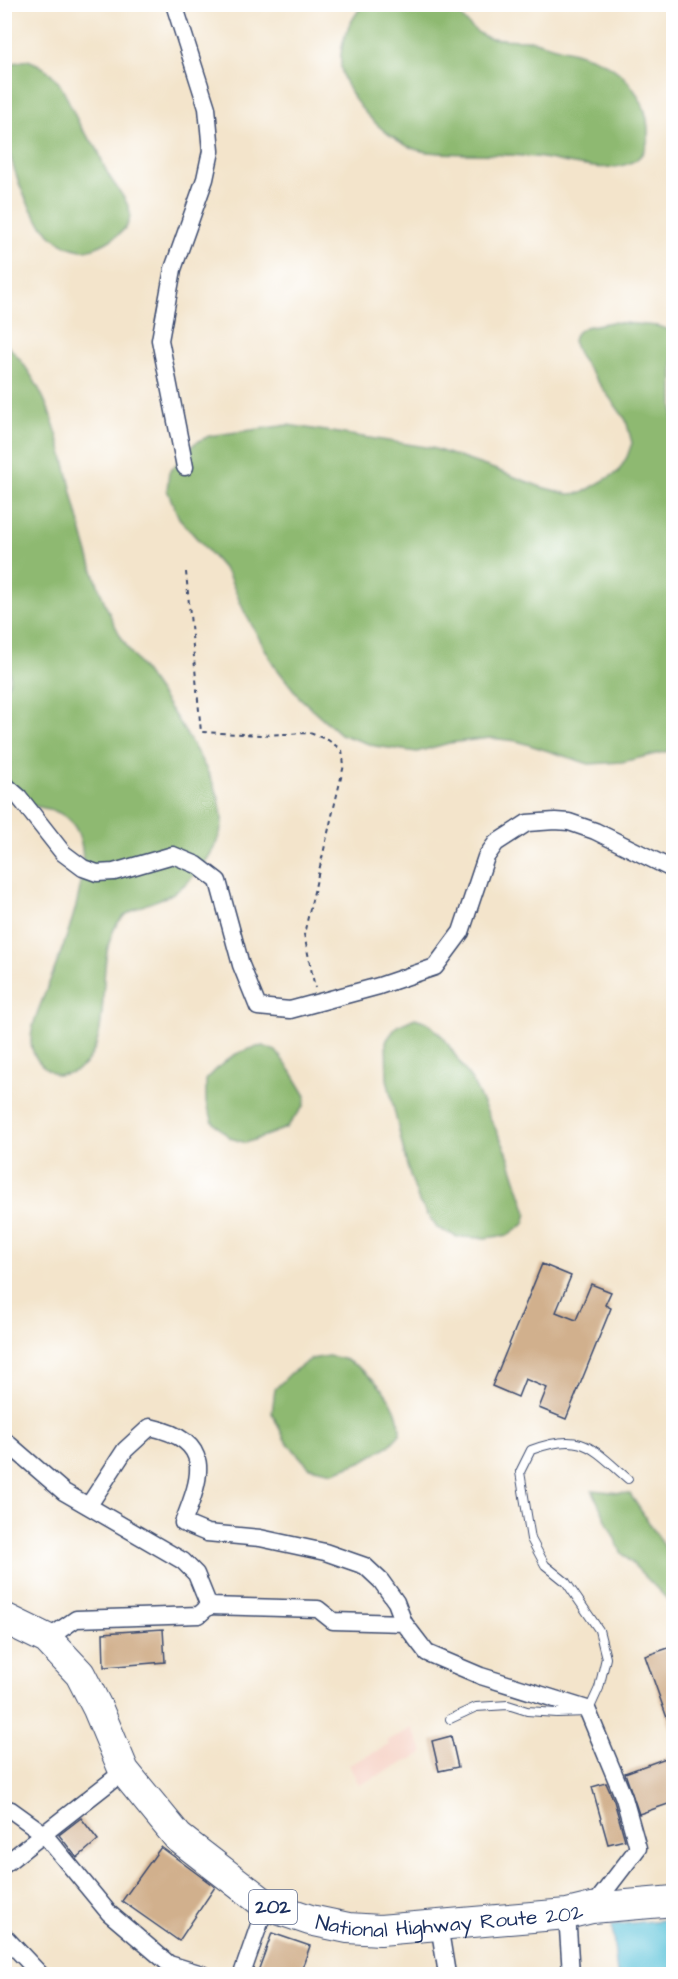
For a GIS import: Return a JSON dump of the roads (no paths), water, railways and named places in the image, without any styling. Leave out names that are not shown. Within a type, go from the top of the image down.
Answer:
[{"type":"highway","name":"National Highway Route 202","points":[[4,1618],[47,1639],[80,1674],[98,1709],[124,1771],[178,1837],[266,1905],[310,1920],[348,1928],[380,1930],[674,1901]]},
{"type":"street","points":[[174,4],[207,108],[211,151],[205,179],[173,268],[160,340],[185,467]]},
{"type":"street","points":[[4,784],[19,797],[63,852],[83,868],[97,873],[114,872],[173,855],[196,865],[218,881],[241,965],[258,1007],[290,1010],[435,968],[461,932],[486,856],[496,843],[527,823],[555,821],[578,825],[674,870]]},
{"type":"street","points":[[89,1505],[125,1450],[150,1427],[165,1430],[191,1445],[197,1457],[197,1488],[183,1523],[207,1533],[260,1538],[325,1552],[365,1566],[381,1581],[396,1602],[404,1623],[427,1653],[481,1676],[587,1709],[624,1798],[638,1848],[580,1911],[571,1974]]},
{"type":"street","points":[[4,1440],[64,1492],[183,1562],[196,1574],[209,1606]]},
{"type":"street","points":[[47,1639],[75,1619],[198,1615],[209,1606],[318,1609],[333,1622],[404,1623]]},
{"type":"street","points":[[4,1865],[124,1771]]},
{"type":"street","points":[[4,1808],[11,1810],[43,1833],[109,1913],[169,1964],[202,1974]]},
{"type":"street","points":[[242,1974],[266,1905]]},
{"type":"street","points":[[439,1925],[447,1974]]},
{"type":"street","points":[[4,1936],[40,1974]]},
{"type":"lane","points":[[450,1719],[476,1707],[508,1705],[527,1711],[588,1712],[599,1688],[606,1658],[599,1630],[566,1582],[545,1565],[531,1539],[520,1472],[531,1450],[552,1442],[576,1441],[598,1453],[628,1479]]},
{"type":"water","points":[[673,1919],[673,1974],[617,1974],[612,1925]]}]
